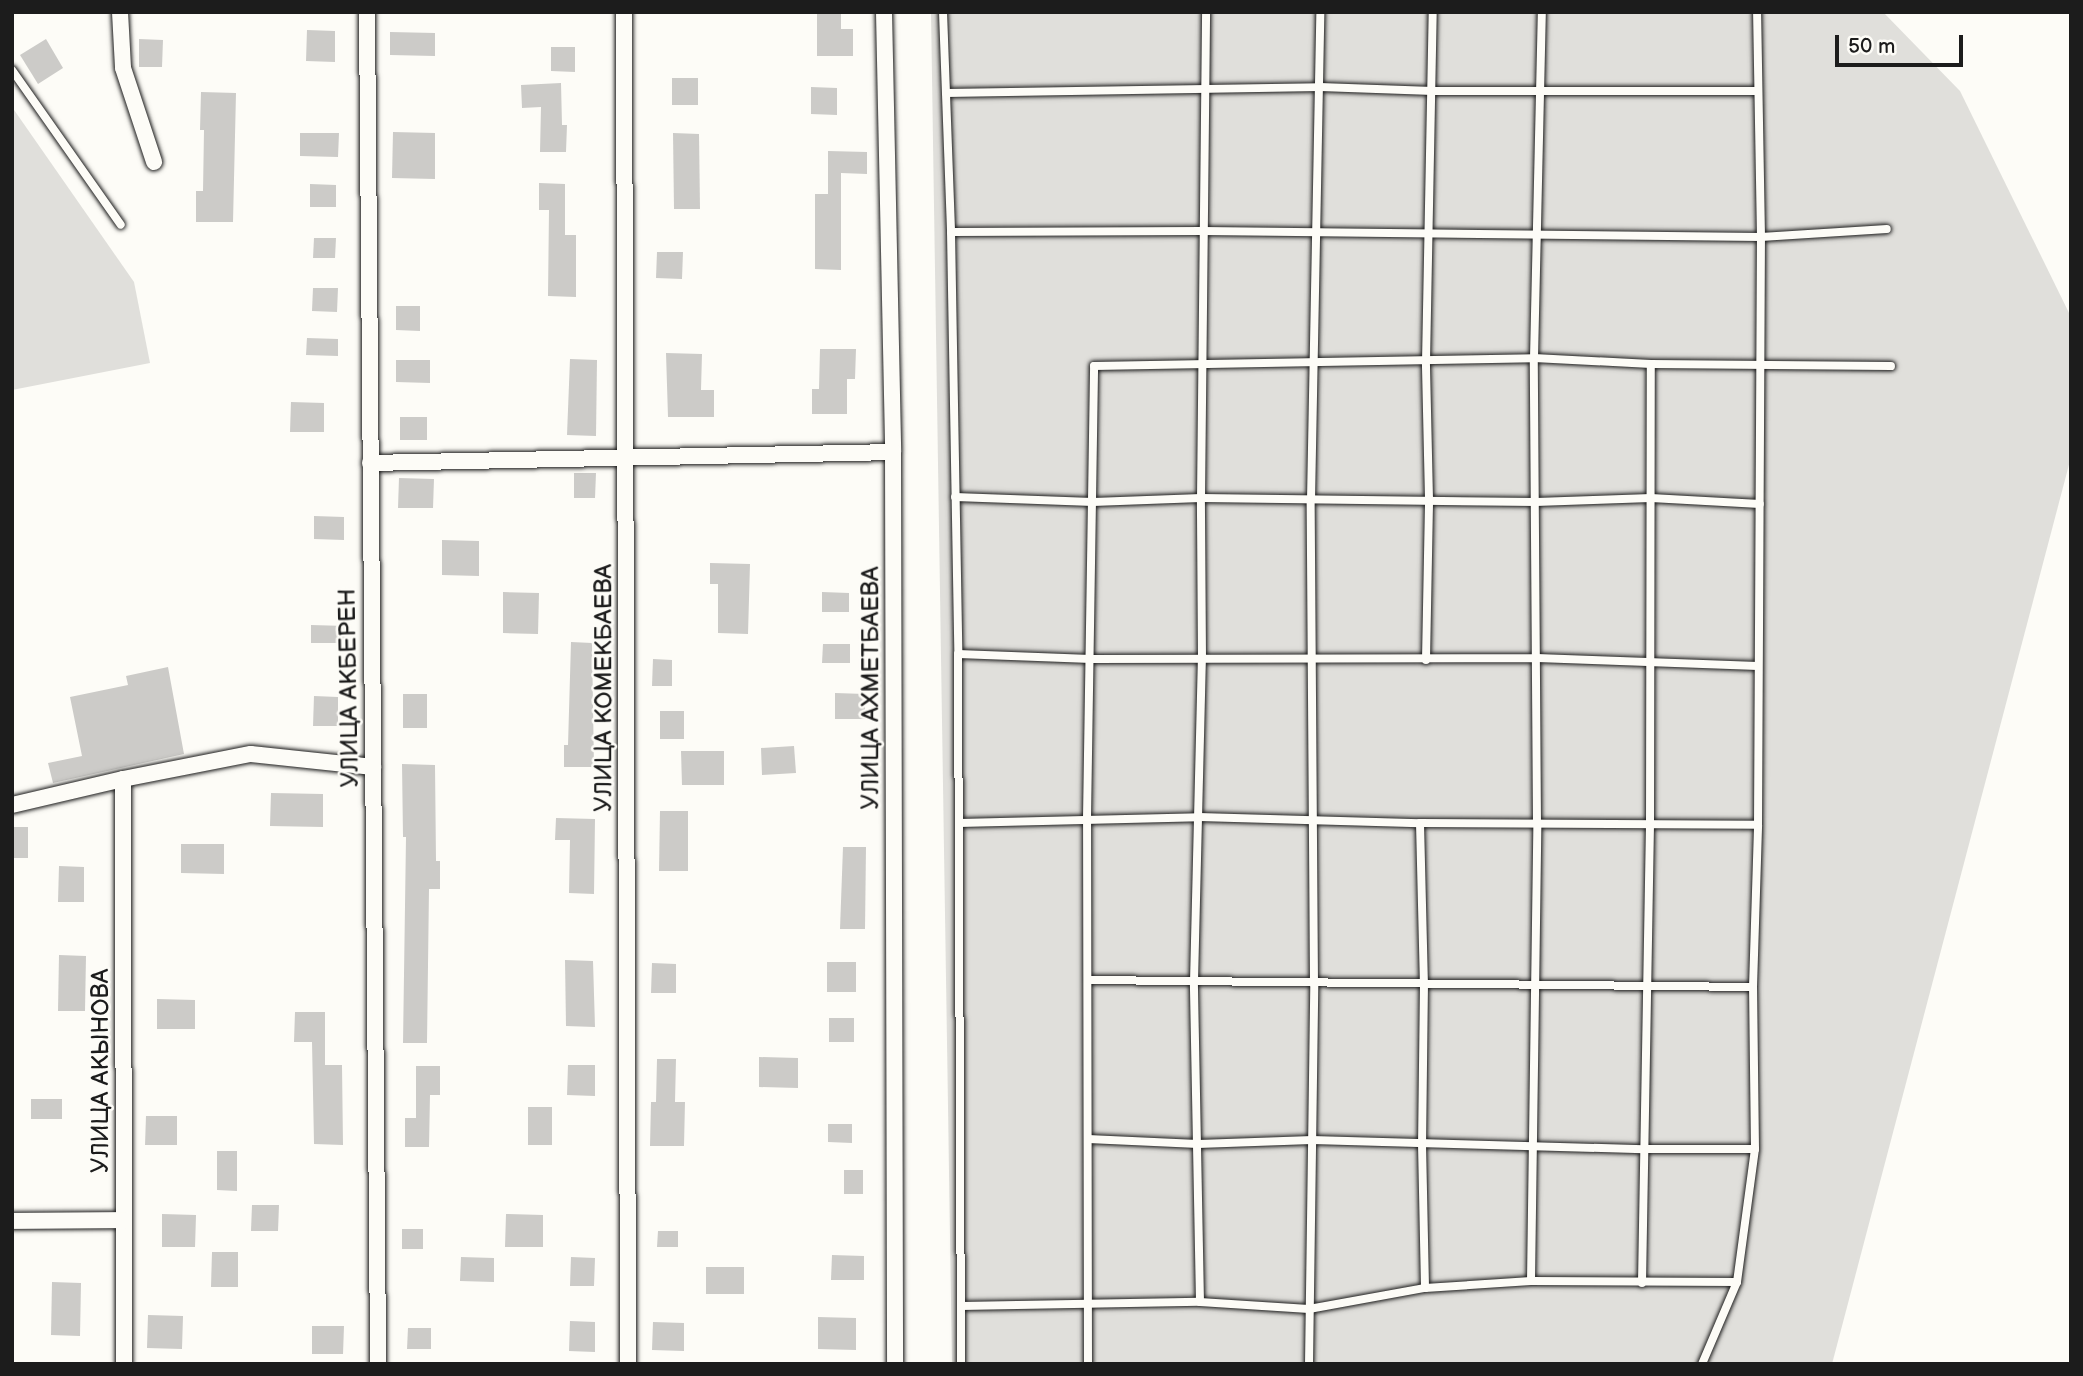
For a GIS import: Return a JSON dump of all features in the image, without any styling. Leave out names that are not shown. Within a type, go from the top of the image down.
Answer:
[{"type":"street","points":[[120,12],[123,68],[154,162]]},
{"type":"street","name":"УЛИЦА АКБЕРЕН","points":[[367,12],[378,1364]]},
{"type":"street","name":"УЛИЦА КОМЕКБАЕВА","points":[[624,12],[628,1364]]},
{"type":"street","name":"УЛИЦА АХМЕТБАЕВА","points":[[884,12],[892,452],[895,1364]]},
{"type":"street","points":[[370,463],[892,452]]},
{"type":"street","points":[[12,805],[123,779],[251,754],[373,767]]},
{"type":"street","name":"УЛИЦА АКЫНОВА","points":[[123,779],[124,1364]]},
{"type":"street","points":[[12,1221],[124,1220]]},
{"type":"lane","points":[[943,12],[951,232],[958,654],[961,1364]]},
{"type":"lane","points":[[1200,1302],[1194,982],[1202,657],[1201,364],[1206,12]]},
{"type":"lane","points":[[1309,1364],[1315,820],[1311,500],[1320,12]]},
{"type":"lane","points":[[1426,660],[1429,499],[1426,362],[1433,12]]},
{"type":"lane","points":[[1531,1281],[1530,1147],[1537,823],[1534,358],[1542,12]]},
{"type":"lane","points":[[1702,1364],[1737,1282],[1755,1149],[1753,987],[1758,825],[1761,237],[1757,12]]},
{"type":"lane","points":[[12,70],[121,225]]},
{"type":"lane","points":[[946,93],[1205,91],[1320,87],[1433,91],[1758,91]]},
{"type":"lane","points":[[951,232],[1203,231],[1761,237],[1887,229]]},
{"type":"lane","points":[[1088,1364],[1087,818],[1094,366],[1534,358],[1651,364],[1891,366]]},
{"type":"lane","points":[[1642,1283],[1645,987],[1650,822],[1648,660],[1651,364]]},
{"type":"lane","points":[[955,497],[1093,502],[1201,498],[1536,502],[1651,498],[1760,504]]},
{"type":"lane","points":[[958,654],[1091,659],[1537,658],[1758,666]]},
{"type":"lane","points":[[960,822],[1199,817],[1420,823],[1650,822],[1758,825]]},
{"type":"lane","points":[[1420,823],[1424,983],[1422,1144],[1425,1287]]},
{"type":"lane","points":[[1088,981],[1753,987]]},
{"type":"lane","points":[[1088,1139],[1198,1144],[1312,1140],[1530,1147],[1755,1149]]},
{"type":"lane","points":[[961,1306],[1200,1302],[1309,1309],[1425,1287],[1531,1281],[1737,1282]]},
{"type":"shaded area","points":[[931,12],[1883,12],[1960,91],[2071,317],[2071,457],[1832,1364],[952,1364]]},
{"type":"shaded area","points":[[12,107],[134,282],[150,363],[12,390]]},
{"type":"building","points":[[817,12],[841,12],[841,29],[853,29],[853,56],[817,56]]},
{"type":"building","points":[[307,30],[335,31],[335,62],[306,61]]},
{"type":"building","points":[[390,32],[435,33],[435,56],[390,55]]},
{"type":"building","points":[[46,39],[63,68],[38,84],[20,55]]},
{"type":"building","points":[[139,39],[163,40],[162,67],[139,67]]},
{"type":"building","points":[[551,47],[575,47],[575,72],[551,71]]},
{"type":"building","points":[[672,78],[698,78],[698,105],[672,105]]},
{"type":"building","points":[[561,83],[562,125],[567,125],[566,152],[540,152],[541,107],[522,108],[521,85]]},
{"type":"building","points":[[811,87],[837,88],[837,115],[811,114]]},
{"type":"building","points":[[201,92],[236,93],[233,222],[196,222],[196,191],[203,191],[204,130],[200,130]]},
{"type":"building","points":[[393,132],[435,133],[435,179],[392,178]]},
{"type":"building","points":[[300,133],[339,133],[338,157],[300,156]]},
{"type":"building","points":[[673,133],[699,134],[700,209],[674,209]]},
{"type":"building","points":[[828,151],[867,152],[867,174],[841,173],[841,270],[815,269],[815,194],[828,194]]},
{"type":"building","points":[[539,183],[565,184],[565,235],[576,235],[576,297],[548,296],[549,210],[539,210]]},
{"type":"building","points":[[310,184],[336,185],[336,207],[310,207]]},
{"type":"building","points":[[314,238],[336,238],[335,258],[313,258]]},
{"type":"building","points":[[657,252],[683,252],[682,279],[656,278]]},
{"type":"building","points":[[313,288],[338,288],[337,312],[312,311]]},
{"type":"building","points":[[396,306],[420,306],[420,331],[396,330]]},
{"type":"building","points":[[307,338],[338,339],[338,356],[306,355]]},
{"type":"building","points":[[820,349],[856,349],[855,379],[847,379],[847,414],[812,414],[812,389],[819,389]]},
{"type":"building","points":[[666,353],[702,354],[701,390],[714,390],[714,417],[668,417]]},
{"type":"building","points":[[570,359],[597,360],[596,436],[567,435]]},
{"type":"building","points":[[396,360],[430,360],[430,383],[396,382]]},
{"type":"building","points":[[291,402],[324,403],[324,432],[290,432]]},
{"type":"building","points":[[400,417],[427,417],[427,440],[400,440]]},
{"type":"building","points":[[574,473],[596,473],[595,498],[574,498]]},
{"type":"building","points":[[399,478],[434,479],[433,508],[398,508]]},
{"type":"building","points":[[314,516],[344,517],[344,540],[314,539]]},
{"type":"building","points":[[442,540],[479,541],[479,576],[442,575]]},
{"type":"building","points":[[710,563],[750,564],[748,634],[718,633],[718,584],[710,584]]},
{"type":"building","points":[[503,592],[539,593],[538,634],[503,633]]},
{"type":"building","points":[[822,592],[849,593],[849,612],[822,612]]},
{"type":"building","points":[[311,625],[346,626],[346,643],[311,643]]},
{"type":"building","points":[[571,642],[592,643],[594,767],[564,767],[564,745],[568,745]]},
{"type":"building","points":[[823,644],[850,644],[850,663],[822,663]]},
{"type":"building","points":[[653,659],[672,660],[672,686],[652,686]]},
{"type":"building","points":[[168,667],[184,754],[53,783],[48,763],[82,756],[70,697],[128,685],[126,676]]},
{"type":"building","points":[[835,693],[865,694],[865,719],[835,719]]},
{"type":"building","points":[[403,694],[427,694],[427,728],[403,728]]},
{"type":"building","points":[[314,696],[338,697],[338,726],[313,726]]},
{"type":"building","points":[[660,711],[684,711],[684,739],[660,739]]},
{"type":"building","points":[[794,746],[796,773],[762,775],[761,748]]},
{"type":"building","points":[[681,751],[724,751],[724,785],[682,785]]},
{"type":"building","points":[[402,764],[435,765],[436,861],[440,861],[440,889],[429,889],[427,1043],[403,1043],[406,837],[403,837]]},
{"type":"building","points":[[271,793],[323,794],[323,827],[270,826]]},
{"type":"building","points":[[660,811],[688,811],[688,871],[659,871]]},
{"type":"building","points":[[556,818],[595,819],[594,894],[569,893],[570,840],[555,840]]},
{"type":"building","points":[[12,827],[28,827],[28,858],[12,858]]},
{"type":"building","points":[[181,844],[224,844],[224,874],[181,873]]},
{"type":"building","points":[[843,847],[866,847],[865,929],[840,929]]},
{"type":"building","points":[[59,866],[84,867],[84,902],[58,902]]},
{"type":"building","points":[[59,955],[86,956],[85,1011],[58,1011]]},
{"type":"building","points":[[565,960],[593,961],[595,1027],[566,1026]]},
{"type":"building","points":[[827,962],[856,962],[856,992],[827,992]]},
{"type":"building","points":[[652,963],[676,964],[676,993],[651,993]]},
{"type":"building","points":[[157,999],[195,1000],[195,1029],[157,1029]]},
{"type":"building","points":[[295,1012],[325,1012],[325,1065],[342,1065],[343,1145],[314,1144],[312,1042],[294,1042]]},
{"type":"building","points":[[829,1018],[854,1018],[854,1042],[829,1042]]},
{"type":"building","points":[[759,1057],[798,1058],[798,1088],[759,1087]]},
{"type":"building","points":[[657,1059],[676,1059],[675,1102],[685,1102],[684,1146],[650,1146],[651,1102],[656,1102]]},
{"type":"building","points":[[568,1065],[595,1065],[595,1096],[567,1095]]},
{"type":"building","points":[[416,1066],[440,1066],[440,1095],[430,1095],[429,1147],[405,1147],[405,1118],[416,1118]]},
{"type":"building","points":[[31,1099],[62,1099],[62,1119],[31,1119]]},
{"type":"building","points":[[528,1107],[552,1107],[552,1145],[528,1145]]},
{"type":"building","points":[[146,1116],[177,1116],[177,1145],[145,1145]]},
{"type":"building","points":[[828,1124],[852,1124],[852,1143],[828,1142]]},
{"type":"building","points":[[217,1151],[237,1151],[237,1191],[217,1190]]},
{"type":"building","points":[[844,1170],[863,1170],[863,1194],[844,1194]]},
{"type":"building","points":[[252,1205],[279,1205],[278,1231],[251,1231]]},
{"type":"building","points":[[162,1214],[196,1215],[195,1247],[162,1247]]},
{"type":"building","points":[[506,1214],[543,1215],[543,1247],[505,1247]]},
{"type":"building","points":[[402,1229],[423,1229],[423,1249],[402,1249]]},
{"type":"building","points":[[658,1231],[678,1231],[678,1247],[657,1247]]},
{"type":"building","points":[[212,1252],[238,1252],[238,1287],[211,1287]]},
{"type":"building","points":[[832,1255],[864,1256],[864,1280],[831,1280]]},
{"type":"building","points":[[461,1257],[494,1258],[494,1282],[460,1281]]},
{"type":"building","points":[[571,1257],[595,1258],[594,1286],[570,1286]]},
{"type":"building","points":[[706,1267],[744,1267],[744,1294],[706,1294]]},
{"type":"building","points":[[52,1282],[81,1283],[80,1336],[51,1335]]},
{"type":"building","points":[[148,1315],[183,1316],[182,1349],[147,1348]]},
{"type":"building","points":[[818,1317],[856,1318],[856,1350],[818,1349]]},
{"type":"building","points":[[570,1321],[595,1322],[595,1352],[569,1351]]},
{"type":"building","points":[[653,1322],[684,1323],[684,1351],[652,1350]]},
{"type":"building","points":[[312,1326],[344,1326],[343,1354],[312,1354]]},
{"type":"building","points":[[408,1328],[431,1328],[431,1349],[407,1349]]}]
